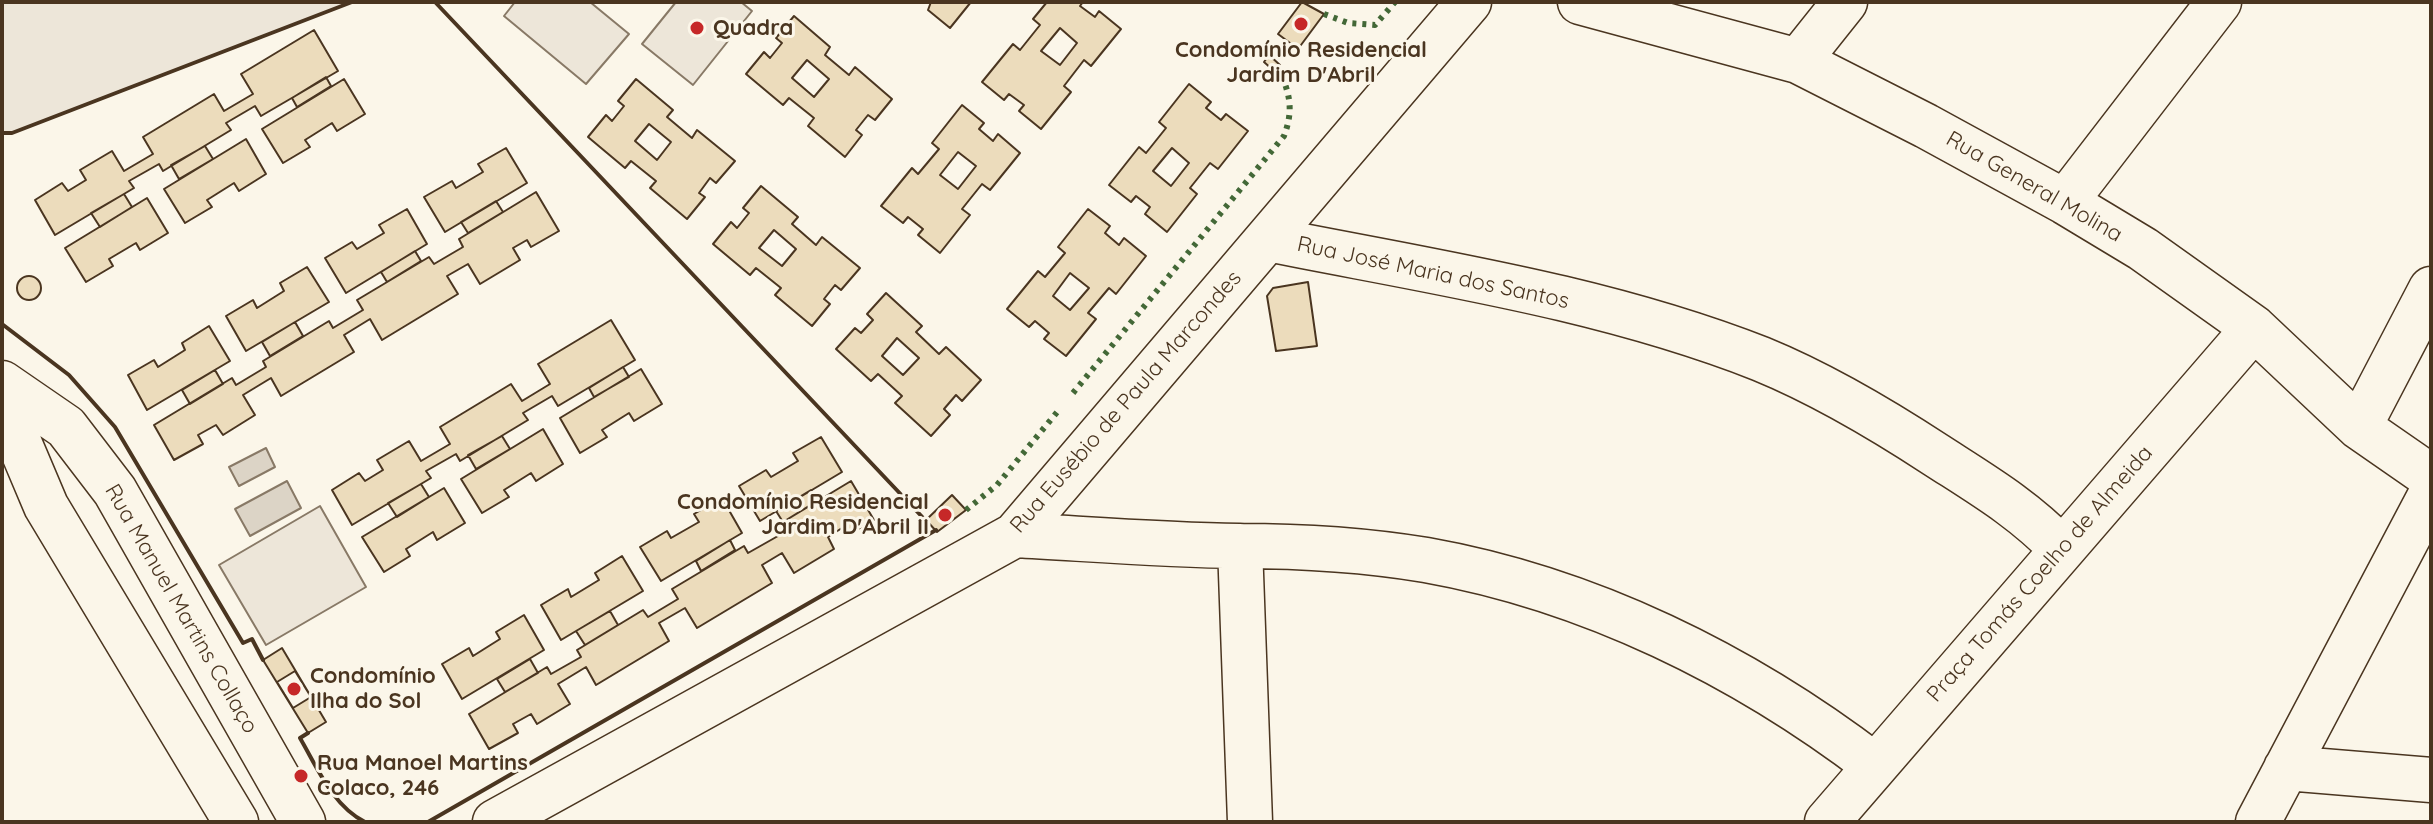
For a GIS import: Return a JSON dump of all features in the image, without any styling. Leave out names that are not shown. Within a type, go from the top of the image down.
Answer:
[{"type":"street","name":"Rua Eusébio de Paula Marcondes","points":[[495,822],[1015,535],[1469,2]]},
{"type":"street","name":"Rua General Molina","points":[[1580,2],[1798,61],[2065,202],[2143,249],[2254,328],[2359,427],[2431,477]]},
{"type":"street","points":[[1798,61],[1845,2]]},
{"type":"street","points":[[2065,202],[2219,2]]},
{"type":"street","name":"Rua José Maria dos Santos","points":[[1267,239],[1520,286],[1687,333],[1763,360],[1835,395],[1911,439],[2029,515],[2062,549]]},
{"type":"street","points":[[2359,427],[2431,289]]},
{"type":"street","name":"Praça Tomás Coelho de Almeida","points":[[1827,822],[2254,328]]},
{"type":"street","name":"Rua Manuel Martins Collaço","points":[[2,383],[66,427],[115,491],[303,822]]},
{"type":"street","points":[[2,402],[46,506],[236,822]]},
{"type":"street","points":[[26,458],[66,427]]},
{"type":"street","points":[[2258,822],[2431,494]]},
{"type":"street","points":[[1015,535],[1269,545],[1424,560],[1509,578],[1570,597],[1653,631],[1735,673],[1839,738],[1874,765]]},
{"type":"street","points":[[1240,546],[1250,822]]},
{"type":"street","points":[[2286,768],[2431,780]]},
{"type":"shaded area","points":[[2,2],[352,2],[12,133],[2,133]]},
{"type":"shaded area","points":[[515,2],[590,2],[629,34],[586,84],[504,16]]},
{"type":"shaded area","name":"Quadra","points":[[676,2],[741,2],[752,11],[693,85],[642,44]]},
{"type":"shaded area","points":[[266,448],[275,467],[239,486],[229,467]]},
{"type":"shaded area","points":[[287,481],[301,508],[250,536],[235,509]]},
{"type":"shaded area","points":[[320,506],[366,587],[266,645],[219,565]]},
{"type":"building","points":[[931,2],[971,2],[950,28],[928,10]]},
{"type":"building","points":[[1047,2],[1083,2],[1080,6],[1095,17],[1099,11],[1121,29],[1091,66],[1084,60],[1064,86],[1071,92],[1041,129],[1019,111],[1024,105],[1009,94],[1004,100],[982,82],[1013,44],[1020,50],[1040,25],[1033,19]]},
{"type":"building","name":"Condomínio Residencial Jardim D'Abril","points":[[1302,2],[1324,14],[1298,49],[1278,34]]},
{"type":"building","points":[[794,16],[830,47],[825,55],[849,75],[855,67],[892,99],[875,120],[868,115],[856,130],[862,135],[845,157],[808,126],[814,118],[789,98],[783,105],[746,74],[764,52],[770,58],[782,43],[776,38]]},
{"type":"building","points":[[1060,28],[1077,43],[1060,65],[1041,51]]},
{"type":"building","points":[[314,30],[338,71],[261,116],[255,106],[226,123],[231,130],[163,171],[159,164],[129,181],[134,188],[55,235],[35,200],[62,183],[68,191],[86,180],[80,170],[112,151],[124,171],[153,154],[143,137],[214,94],[224,111],[253,94],[241,74]]},
{"type":"building","points":[[1269,55],[1280,65],[1274,71],[1264,62]]},
{"type":"building","points":[[807,60],[829,79],[814,97],[792,78]]},
{"type":"building","points":[[326,77],[331,86],[297,107],[292,98]]},
{"type":"building","points":[[344,79],[365,114],[337,131],[332,123],[305,140],[310,147],[283,163],[262,129]]},
{"type":"building","points":[[636,79],[673,110],[667,117],[692,138],[697,130],[735,161],[716,183],[710,178],[699,193],[705,197],[687,219],[650,188],[656,181],[631,161],[625,168],[588,137],[606,115],[612,121],[624,106],[618,101]]},
{"type":"building","points":[[1189,84],[1211,102],[1206,108],[1221,120],[1226,114],[1248,131],[1218,169],[1210,163],[1190,188],[1197,194],[1167,232],[1145,214],[1150,207],[1136,196],[1131,202],[1109,185],[1139,147],[1146,153],[1166,128],[1159,122]]},
{"type":"building","points":[[962,105],[984,123],[979,129],[993,141],[998,134],[1020,153],[990,190],[982,184],[962,209],[970,215],[940,253],[918,235],[923,229],[908,217],[903,223],[881,206],[912,168],[918,174],[939,149],[932,143]]},
{"type":"building","points":[[649,124],[671,142],[657,160],[635,141]]},
{"type":"building","points":[[246,139],[266,174],[239,191],[234,183],[207,200],[212,207],[185,223],[164,189]]},
{"type":"building","points":[[205,146],[213,159],[179,179],[171,165]]},
{"type":"building","points":[[506,148],[527,183],[445,232],[424,197],[452,181],[456,188],[483,172],[478,164]]},
{"type":"building","points":[[1172,148],[1189,163],[1171,186],[1153,171]]},
{"type":"building","points":[[958,152],[976,166],[958,189],[940,175]]},
{"type":"building","points":[[761,186],[798,217],[792,224],[816,245],[822,237],[860,268],[841,290],[835,285],[824,299],[830,304],[812,326],[775,295],[781,288],[756,268],[750,275],[713,244],[731,222],[737,228],[749,213],[743,208]]},
{"type":"building","points":[[536,192],[559,231],[531,247],[527,240],[513,248],[520,260],[480,284],[468,264],[447,276],[458,294],[382,340],[370,319],[344,335],[354,352],[281,396],[271,378],[243,395],[255,415],[223,435],[216,425],[198,435],[203,444],[174,460],[154,425],[232,378],[236,385],[266,367],[263,361],[329,321],[333,328],[363,310],[357,300],[429,257],[434,264],[463,247],[459,239]]},
{"type":"building","points":[[124,194],[132,207],[100,227],[91,213]]},
{"type":"building","points":[[147,198],[168,233],[140,250],[136,243],[109,259],[113,266],[86,282],[65,248]]},
{"type":"building","points":[[496,201],[503,212],[468,233],[461,222]]},
{"type":"building","points":[[407,209],[427,244],[346,293],[325,258],[352,242],[357,249],[384,233],[379,225]]},
{"type":"building","points":[[1088,209],[1110,226],[1105,233],[1119,245],[1124,238],[1146,256],[1116,294],[1109,288],[1088,313],[1096,319],[1066,356],[1044,339],[1049,333],[1035,321],[1029,327],[1007,309],[1038,271],[1045,277],[1065,253],[1058,247]]},
{"type":"building","points":[[774,230],[796,249],[782,266],[759,248]]},
{"type":"building","points":[[415,251],[421,261],[387,282],[381,272]]},
{"type":"building","points":[[307,267],[329,302],[246,351],[226,316],[253,300],[257,308],[284,291],[280,283]]},
{"type":"building","points":[[1070,273],[1089,288],[1070,310],[1053,296]]},
{"type":"building","points":[[29,276],[38,279],[41,288],[38,297],[29,300],[20,297],[17,288],[20,279]]},
{"type":"building","points":[[1308,282],[1317,346],[1276,351],[1267,296],[1273,288]]},
{"type":"building","points":[[886,293],[922,326],[916,332],[939,354],[946,347],[981,380],[962,401],[956,395],[944,409],[950,415],[931,436],[895,403],[902,396],[878,374],[871,381],[836,349],[855,328],[861,333],[873,320],[867,314]]},
{"type":"building","points":[[611,320],[635,360],[558,406],[552,396],[523,413],[528,420],[460,461],[456,454],[426,471],[431,478],[352,525],[332,490],[359,473],[365,481],[383,470],[377,460],[409,441],[421,461],[450,444],[440,427],[511,384],[522,401],[550,384],[538,364]]},
{"type":"building","points":[[295,322],[303,336],[270,356],[262,342]]},
{"type":"building","points":[[209,326],[230,361],[147,410],[128,375],[154,360],[158,367],[185,350],[182,343]]},
{"type":"building","points":[[897,338],[919,358],[903,375],[882,356]]},
{"type":"building","points":[[623,367],[629,377],[594,397],[589,388]]},
{"type":"building","points":[[641,369],[662,404],[634,421],[629,413],[602,430],[607,437],[580,453],[560,418]]},
{"type":"building","points":[[215,370],[223,384],[190,404],[182,390]]},
{"type":"building","points":[[543,429],[563,464],[536,481],[531,473],[504,490],[509,497],[482,513],[461,479]]},
{"type":"building","points":[[502,436],[510,449],[476,469],[468,455]]},
{"type":"building","points":[[821,437],[842,472],[760,521],[739,486],[766,470],[771,477],[798,461],[793,453]]},
{"type":"building","points":[[851,481],[874,520],[846,536],[842,528],[828,537],[834,549],[794,573],[782,553],[762,565],[772,583],[697,628],[685,608],[659,623],[669,641],[596,685],[586,667],[558,684],[570,704],[537,724],[531,714],[513,724],[518,733],[489,749],[469,714],[547,667],[551,674],[581,657],[577,650],[643,610],[648,617],[678,599],[672,589],[744,546],[748,553],[778,536],[773,528]]},
{"type":"building","points":[[421,484],[429,497],[397,517],[388,503]]},
{"type":"building","points":[[444,488],[465,523],[437,540],[433,532],[406,549],[410,556],[384,572],[362,537]]},
{"type":"building","points":[[811,490],[817,501],[783,522],[776,511]]},
{"type":"building","name":"Condomínio Residencial Jardim D'Abril II","points":[[952,495],[966,510],[937,532],[926,520]]},
{"type":"building","points":[[722,498],[742,533],[661,581],[640,547],[667,531],[671,538],[699,522],[694,514]]},
{"type":"building","points":[[730,540],[735,550],[701,571],[696,561]]},
{"type":"building","points":[[622,556],[643,591],[561,640],[541,605],[568,589],[571,597],[599,580],[595,573]]},
{"type":"building","points":[[610,611],[618,625],[585,645],[576,631]]},
{"type":"building","points":[[524,615],[544,650],[462,699],[442,664],[469,648],[473,656],[500,639],[496,632]]},
{"type":"building","points":[[282,648],[326,722],[308,733],[263,660]]},
{"type":"building","points":[[530,659],[538,673],[505,692],[497,679]]},
{"type":"building","name":"Condomínio Ilha do Sol","points":[[295,671],[311,697],[293,708],[277,682]]},
{"type":"hedge","points":[[1324,14],[1348,23],[1375,25],[1395,2]]},
{"type":"hedge","points":[[1073,393],[1284,136],[1290,104],[1280,72]]},
{"type":"hedge","points":[[966,510],[997,485],[1058,411]]},
{"type":"wall","points":[[2,133],[12,133],[352,2]]},
{"type":"wall","points":[[435,2],[927,522]]},
{"type":"wall","points":[[2,324],[69,375],[115,427],[243,643],[252,639],[263,660]]},
{"type":"wall","points":[[428,822],[936,530]]},
{"type":"wall","points":[[308,733],[300,738],[327,786],[344,806],[365,822]]},
{"type":"place","name":"Condomínio Residencial Jardim D'Abril","points":[[1301,24]]},
{"type":"place","name":"Quadra","points":[[697,28]]},
{"type":"place","name":"Condomínio Residencial Jardim D'Abril II","points":[[945,515]]},
{"type":"place","name":"Condomínio Ilha do Sol","points":[[294,689]]},
{"type":"place","name":"Rua Manoel Martins Colaco, 246","points":[[301,776]]}]
